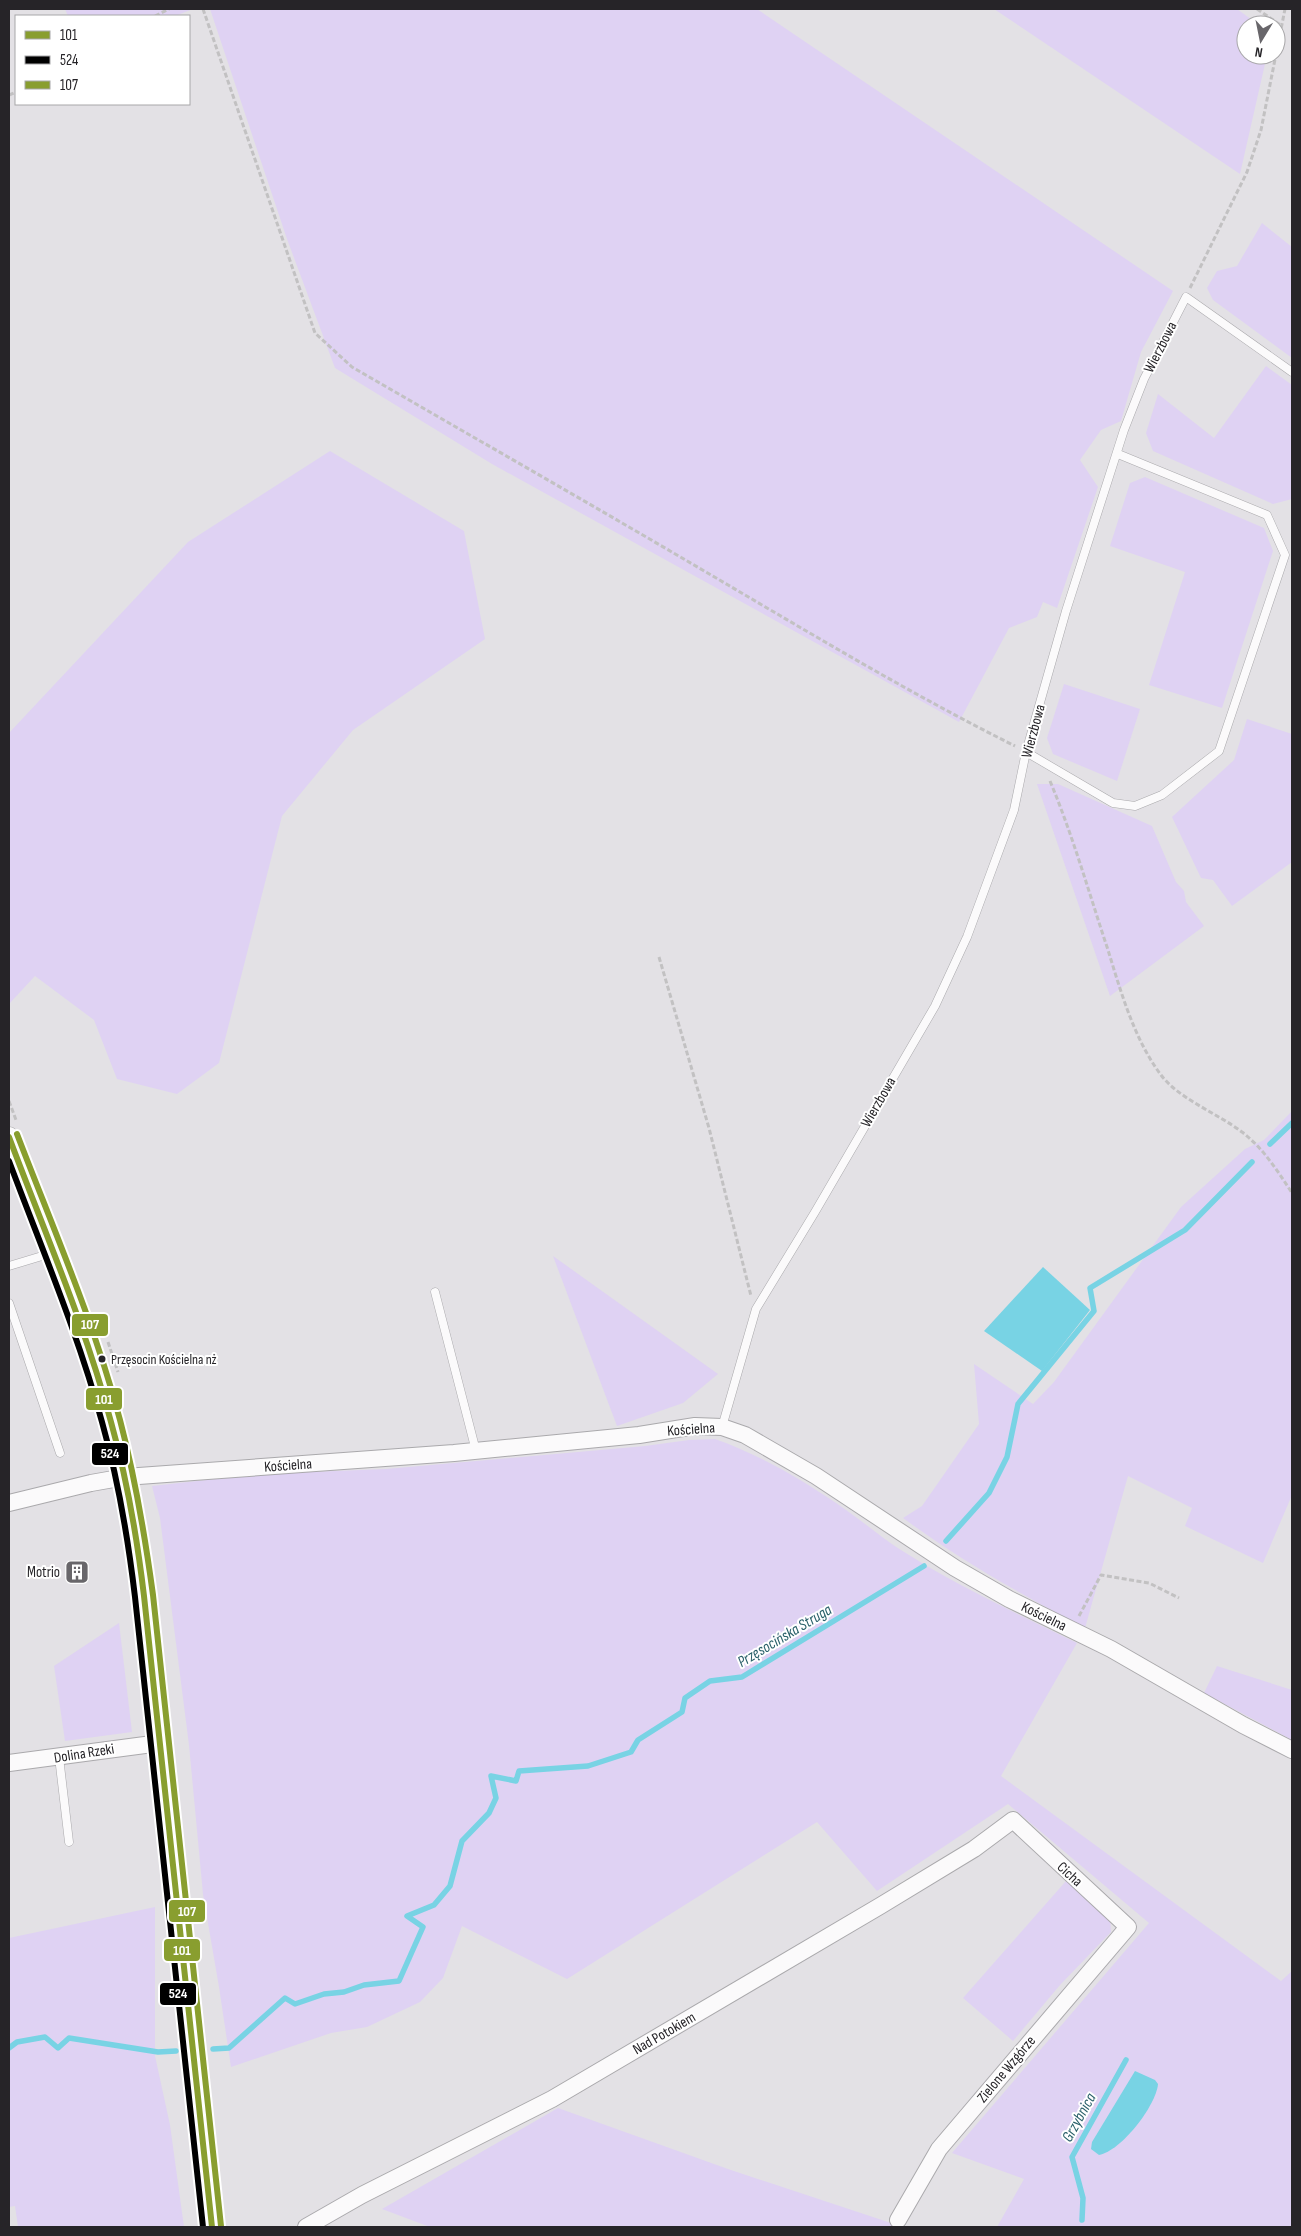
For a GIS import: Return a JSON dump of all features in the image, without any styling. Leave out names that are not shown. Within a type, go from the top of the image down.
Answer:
[{"type":"street","points":[[9,1137],[94,1364],[125,1477],[141,1571],[212,2227]]},
{"type":"street","name":"Kościelna","points":[[9,1503],[91,1482],[125,1477],[476,1451],[639,1435],[695,1426],[722,1427],[745,1435],[816,1476],[955,1568],[1009,1599],[1111,1649],[1243,1725],[1292,1750]]},
{"type":"street","name":"Dolina Rzeki","points":[[9,1764],[160,1743]]},
{"type":"street","name":"Cicha","points":[[1013,1820],[1128,1927]]},
{"type":"street","name":"Nad Potokiem","points":[[306,2227],[362,2195],[552,2098],[974,1850],[1013,1820]]},
{"type":"street","name":"Zielone Wzgórze","points":[[898,2220],[939,2149],[1128,1927]]},
{"type":"lane","name":"Wierzbowa","points":[[722,1427],[756,1309],[935,1006],[967,937],[992,875],[1014,810],[1026,752],[1066,611],[1118,454],[1124,430],[1144,379],[1186,297]]},
{"type":"lane","points":[[1186,297],[1292,372]]},
{"type":"lane","points":[[1026,752],[1113,803],[1135,806],[1162,794],[1219,751],[1285,556],[1267,515],[1118,454]]},
{"type":"lane","points":[[9,1266],[52,1253]]},
{"type":"lane","points":[[435,1292],[476,1451]]},
{"type":"lane","points":[[9,1303],[60,1453]]},
{"type":"lane","points":[[60,1757],[69,1842]]},
{"type":"path","points":[[157,15],[169,9]]},
{"type":"path","points":[[203,9],[315,333],[352,367],[780,617],[964,720],[1026,752]]},
{"type":"path","points":[[1186,297],[1247,172],[1261,130],[1274,65]]},
{"type":"path","points":[[1041,761],[1066,821],[1117,978],[1149,1058],[1162,1077],[1178,1091],[1260,1146],[1292,1193]]},
{"type":"path","points":[[659,957],[709,1128],[748,1289],[756,1309]]},
{"type":"path","points":[[1072,1629],[1101,1575],[1149,1583],[1179,1598]]},
{"type":"shaded area","points":[[65,9],[193,9],[178,15],[68,15]]},
{"type":"shaded area","points":[[210,9],[757,9],[1173,291],[1141,352],[1121,421],[1101,430],[1080,460],[1098,487],[1057,608],[1043,602],[1037,617],[1009,628],[959,722],[492,464],[335,368],[287,239]]},
{"type":"shaded area","points":[[994,9],[1237,9],[1245,15],[1236,15],[1236,65],[1265,65],[1240,174]]},
{"type":"shaded area","points":[[1262,223],[1292,247],[1292,358],[1213,300],[1207,288],[1217,271],[1237,266]]},
{"type":"shaded area","points":[[1266,366],[1292,385],[1292,499],[1273,504],[1153,451],[1146,433],[1158,394],[1214,438]]},
{"type":"shaded area","points":[[330,451],[464,531],[485,639],[353,730],[282,816],[219,1063],[177,1094],[117,1079],[94,1020],[35,976],[9,1004],[9,733],[188,542]]},
{"type":"shaded area","points":[[1145,477],[1264,528],[1273,551],[1222,708],[1149,685],[1185,572],[1110,546],[1130,483]]},
{"type":"shaded area","points":[[1064,684],[1140,709],[1117,781],[1053,754],[1047,738]]},
{"type":"shaded area","points":[[1247,719],[1292,734],[1292,862],[1232,906],[1213,880],[1201,878],[1172,817],[1234,760]]},
{"type":"shaded area","points":[[1037,784],[1058,784],[1152,826],[1176,882],[1184,891],[1186,902],[1204,926],[1110,996]]},
{"type":"shaded area","points":[[1292,1111],[1292,1495],[1263,1563],[1185,1526],[1192,1508],[1128,1476],[1085,1628],[992,1576],[903,1518],[922,1506],[979,1424],[974,1364],[1033,1404],[1054,1382],[1181,1207],[1245,1149],[1264,1140]]},
{"type":"shaded area","points":[[553,1256],[718,1374],[683,1403],[617,1426]]},
{"type":"shaded area","points":[[715,1439],[766,1461],[799,1479],[894,1545],[944,1576],[1077,1643],[1001,1776],[1281,1981],[1292,1971],[1292,2227],[997,2227],[1024,2179],[952,2153],[1149,1923],[1008,1804],[877,1891],[817,1822],[567,1979],[462,1926],[443,1978],[420,2002],[367,2027],[331,2033],[231,2067],[203,1894],[189,1745],[160,1518],[152,1486],[260,1474],[386,1469]]},
{"type":"shaded area","points":[[119,1623],[132,1732],[65,1741],[54,1666]]},
{"type":"shaded area","points":[[1217,1666],[1292,1690],[1292,1740],[1204,1693]]},
{"type":"shaded area","points":[[1066,1881],[1110,1916],[1111,1932],[1060,1985],[1013,2041],[963,1998]]},
{"type":"shaded area","points":[[155,1907],[155,2056],[170,2125],[184,2227],[18,2227],[15,2206],[9,2207],[9,1938]]},
{"type":"shaded area","points":[[558,2108],[728,2169],[903,2227],[430,2227],[382,2209]]},
{"type":"water","points":[[1043,1267],[1090,1310],[1042,1371],[984,1331]]},
{"type":"water","points":[[1135,2071],[1155,2080],[1158,2084],[1156,2093],[1144,2115],[1127,2137],[1108,2152],[1099,2155],[1091,2149],[1092,2142]]},
{"type":"waterway","name":"Przęsocińska Struga","points":[[1270,1144],[1292,1123]]},
{"type":"waterway","name":"Przęsocińska Struga","points":[[946,1541],[989,1493],[1007,1457],[1018,1404],[1094,1311],[1090,1288],[1185,1230],[1252,1162]]},
{"type":"waterway","name":"Przęsocińska Struga","points":[[213,2049],[229,2048],[285,1998],[295,2004],[324,1994],[344,1992],[364,1985],[399,1981],[423,1927],[407,1916],[434,1905],[450,1886],[462,1841],[489,1813],[496,1798],[491,1776],[516,1781],[519,1771],[588,1766],[631,1752],[638,1740],[682,1712],[685,1698],[710,1681],[742,1677],[924,1566]]},
{"type":"waterway","name":"Przęsocińska Struga","points":[[9,2048],[17,2042],[45,2037],[58,2048],[69,2038],[158,2052],[176,2051]]},
{"type":"waterway","name":"Grzybnica","points":[[1082,2220],[1083,2198],[1072,2157],[1126,2060]]},
{"type":"transit line","name":"107","points":[[17,1134],[72,1275],[110,1383],[139,1507],[153,1595],[221,2226]]},
{"type":"transit line","name":"101","points":[[9,1137],[63,1278],[101,1385],[117,1443],[131,1508],[144,1596],[212,2227]]},
{"type":"transit line","name":"524","points":[[9,1161],[82,1356],[108,1443],[122,1509],[135,1597],[203,2227]]},
{"type":"place","name":"Przęsocin Kościelna nż","points":[[102,1359]]},
{"type":"place","name":"Motrio","points":[[77,1572]]}]
